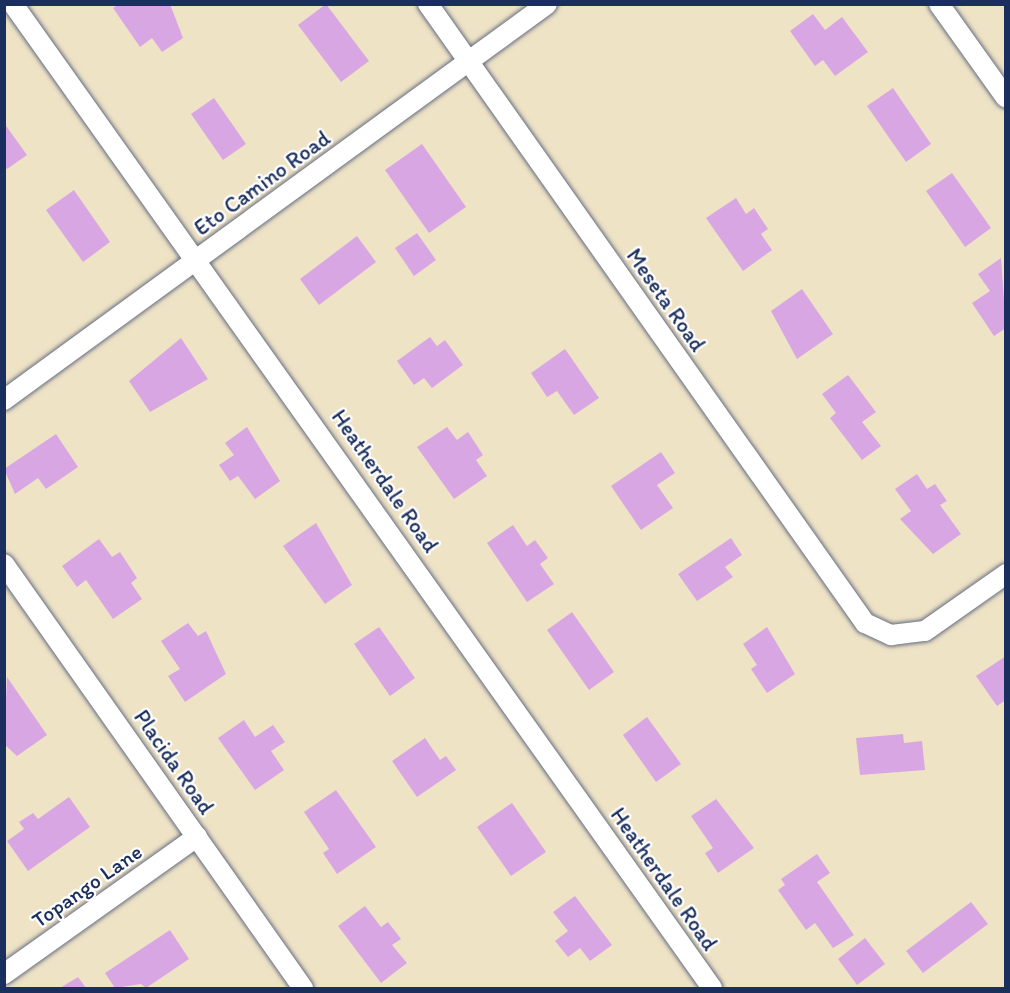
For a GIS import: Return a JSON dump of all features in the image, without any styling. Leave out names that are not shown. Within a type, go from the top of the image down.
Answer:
[{"type":"street","name":"Heatherdale Road","points":[[13,4],[199,259],[712,988]]},
{"type":"street","name":"Meseta Road","points":[[428,4],[865,623],[891,635],[925,631],[1005,574]]},
{"type":"street","name":"Eto Camino Road","points":[[4,400],[547,4]]},
{"type":"street","points":[[939,4],[1005,98]]},
{"type":"street","name":"Placida Road","points":[[4,564],[303,988]]},
{"type":"street","name":"Topango Lane","points":[[4,974],[197,837]]},
{"type":"building","points":[[119,4],[170,4],[183,38],[162,52],[152,38],[140,47],[113,8]]},
{"type":"building","points":[[326,4],[369,61],[341,82],[298,25]]},
{"type":"building","points":[[813,14],[825,30],[842,17],[868,52],[835,76],[823,60],[815,66],[790,31]]},
{"type":"building","points":[[893,88],[931,144],[906,162],[867,106]]},
{"type":"building","points":[[214,98],[246,144],[223,160],[191,114]]},
{"type":"building","points":[[4,123],[27,155],[7,169],[4,166]]},
{"type":"building","points":[[422,144],[466,207],[429,233],[385,170]]},
{"type":"building","points":[[952,173],[991,228],[965,247],[926,191]]},
{"type":"building","points":[[74,190],[110,242],[83,262],[46,210]]},
{"type":"building","points":[[736,198],[746,214],[754,208],[768,229],[761,234],[772,250],[743,271],[706,218]]},
{"type":"building","points":[[417,233],[436,260],[414,276],[395,248]]},
{"type":"building","points":[[357,236],[376,262],[319,305],[300,279]]},
{"type":"building","points":[[1001,258],[1006,328],[994,336],[972,303],[990,291],[978,274]]},
{"type":"building","points":[[802,289],[833,334],[797,359],[771,311]]},
{"type":"building","points":[[430,337],[437,346],[445,340],[463,365],[432,388],[424,378],[414,385],[397,361]]},
{"type":"building","points":[[181,338],[208,379],[150,412],[129,381]]},
{"type":"building","points":[[565,349],[599,398],[574,415],[557,391],[547,397],[531,373]]},
{"type":"building","points":[[848,375],[876,412],[862,422],[881,446],[862,460],[830,418],[836,413],[822,394]]},
{"type":"building","points":[[247,427],[280,481],[255,499],[238,476],[230,481],[219,465],[234,455],[225,443]]},
{"type":"building","points":[[447,427],[457,440],[468,432],[483,455],[476,460],[487,476],[454,499],[417,447]]},
{"type":"building","points":[[56,434],[78,467],[46,489],[38,478],[15,494],[4,469]]},
{"type":"building","points":[[661,452],[675,473],[657,485],[673,508],[641,530],[611,486]]},
{"type":"building","points":[[917,474],[927,489],[935,484],[947,501],[940,505],[961,534],[933,554],[900,519],[911,511],[895,489]]},
{"type":"building","points":[[316,523],[352,585],[325,604],[283,546]]},
{"type":"building","points":[[513,525],[527,546],[535,540],[548,558],[540,564],[554,584],[527,602],[487,543]]},
{"type":"building","points":[[731,538],[742,555],[725,567],[733,577],[697,601],[678,574]]},
{"type":"building","points":[[99,539],[112,557],[120,552],[137,578],[131,583],[142,599],[113,619],[86,580],[77,587],[62,566]]},
{"type":"building","points":[[572,612],[614,672],[589,690],[547,630]]},
{"type":"building","points":[[188,623],[198,636],[206,631],[226,674],[185,702],[168,676],[180,669],[161,641]]},
{"type":"building","points":[[379,627],[415,678],[390,696],[354,644]]},
{"type":"building","points":[[767,627],[795,674],[767,693],[751,669],[757,665],[743,644]]},
{"type":"building","points":[[1006,656],[1006,700],[997,706],[976,676]]},
{"type":"building","points":[[7,677],[47,735],[17,756],[4,744]]},
{"type":"building","points":[[647,717],[681,764],[656,782],[623,735]]},
{"type":"building","points":[[244,720],[255,737],[273,725],[285,742],[271,751],[284,770],[255,790],[218,738]]},
{"type":"building","points":[[903,734],[904,743],[922,741],[925,770],[860,775],[856,738]]},
{"type":"building","points":[[425,738],[440,760],[446,756],[456,770],[417,797],[392,761]]},
{"type":"building","points":[[336,790],[376,847],[337,874],[323,853],[329,849],[304,812]]},
{"type":"building","points":[[69,797],[90,827],[28,871],[7,841],[24,829],[19,822],[33,813],[38,819]]},
{"type":"building","points":[[716,799],[754,848],[718,873],[705,853],[713,848],[691,816]]},
{"type":"building","points":[[512,803],[546,852],[511,876],[477,827]]},
{"type":"building","points":[[817,854],[830,873],[817,882],[854,935],[833,948],[815,923],[806,930],[778,890],[785,885],[781,879]]},
{"type":"building","points":[[575,896],[612,945],[590,961],[580,948],[568,957],[555,941],[568,931],[553,912]]},
{"type":"building","points":[[971,902],[988,924],[923,973],[906,951]]},
{"type":"building","points":[[365,906],[381,927],[388,922],[401,939],[392,945],[407,963],[381,983],[338,926]]},
{"type":"building","points":[[170,930],[189,959],[146,988],[141,984],[115,988],[105,973]]},
{"type":"building","points":[[865,938],[885,964],[857,985],[838,959]]},
{"type":"building","points":[[78,977],[86,988],[60,988]]}]
